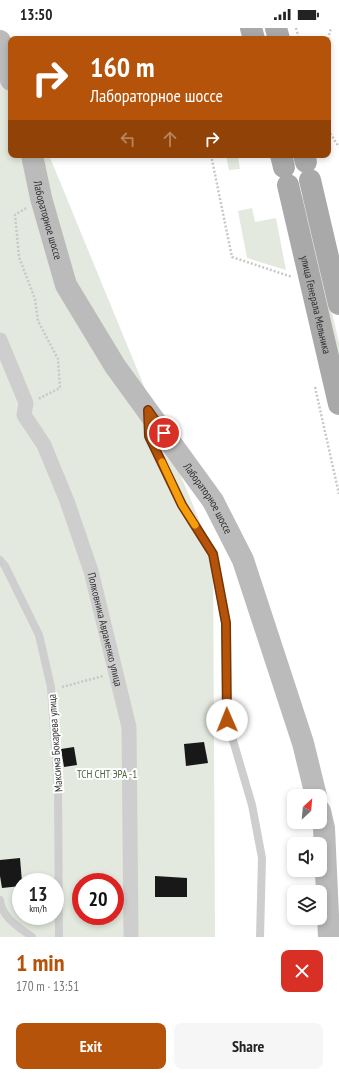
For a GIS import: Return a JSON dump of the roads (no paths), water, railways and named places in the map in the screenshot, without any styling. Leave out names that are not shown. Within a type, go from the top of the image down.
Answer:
[{"type":"main road","points":[[0,41],[8,69]]},
{"type":"main road","name":"Лабораторное шоссе","points":[[33,158],[41,198],[66,285],[115,366],[213,501],[243,560],[304,743],[314,789]]},
{"type":"main road","name":"улица Генерала Мельника","points":[[286,178],[296,200],[301,196],[308,196],[309,174]]},
{"type":"main road","name":"улица Генерала Мельника","points":[[309,174],[339,304]]},
{"type":"main road","name":"улица Генерала Мельника","points":[[286,178],[339,404]]},
{"type":"main road","points":[[324,829],[329,937]]},
{"type":"street","name":"Полковника Авраменко улица","points":[[0,340],[26,403],[24,415],[44,445],[67,502],[91,571],[129,728],[131,937]]},
{"type":"lane","points":[[148,410],[149,436],[182,505],[213,554],[226,623],[227,720],[252,805],[262,858],[260,937]]},
{"type":"lane","name":"Максима Бокарева улица","points":[[0,560],[6,566],[39,635],[51,687],[58,788],[59,937]]},
{"type":"lane","points":[[0,900],[1,906],[11,921],[32,937]]},
{"type":"lane","points":[[328,901],[336,937]]},
{"type":"park label","name":"ТСН СНТ ЭРА -1","points":[[107,774]]}]
